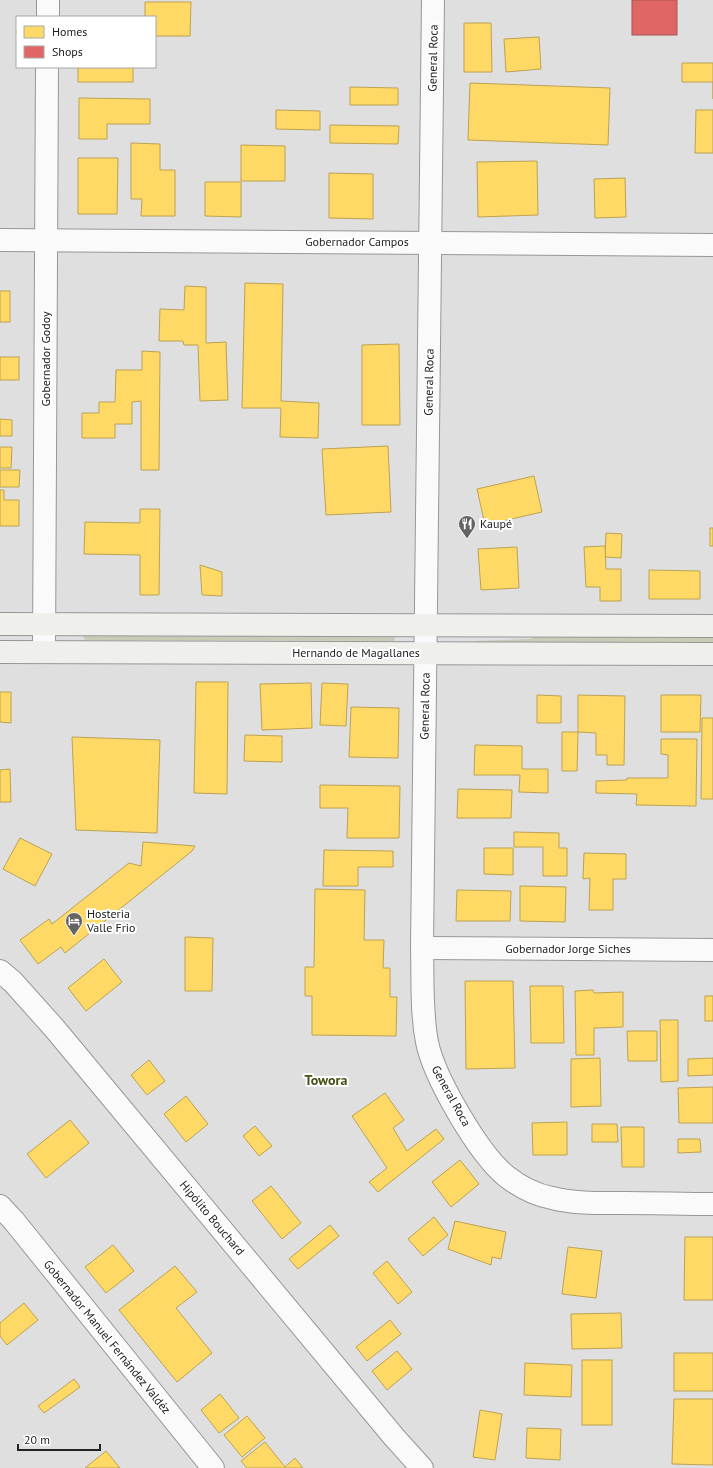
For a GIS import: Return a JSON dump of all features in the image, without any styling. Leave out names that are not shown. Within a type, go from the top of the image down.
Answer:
[{"type":"main road","points":[[0,624],[713,626]]},
{"type":"main road","name":"Hernando de Magallanes","points":[[0,652],[713,654]]},
{"type":"street","points":[[48,0],[48,16]]},
{"type":"street","name":"General Roca","points":[[433,0],[422,948],[424,1017],[431,1060],[441,1081],[483,1150],[506,1176],[525,1189],[552,1198],[592,1203],[713,1204]]},
{"type":"street","name":"Gobernador Godoy","points":[[44,652],[48,68]]},
{"type":"street","name":"Gobernador Campos","points":[[0,240],[713,245]]},
{"type":"street","name":"Gobernador Jorge Siches","points":[[422,948],[713,950]]},
{"type":"street","name":"Hipólito Bouchard","points":[[0,970],[13,982],[55,1029],[394,1437],[422,1468]]},
{"type":"street","name":"Gobernador Manuel Fernández Valdéz","points":[[0,1206],[14,1221],[213,1468]]},
{"type":"green space","points":[[85,634],[393,636],[395,638],[394,641],[85,640],[83,636]]},
{"type":"green space","points":[[537,636],[713,638],[713,642],[475,641],[530,639]]},
{"type":"building: Homes","points":[[145,2],[191,2],[190,36],[156,36],[156,16],[145,16]]},
{"type":"building: Homes","points":[[464,23],[491,23],[492,72],[464,72]]},
{"type":"building: Homes","points":[[539,37],[541,69],[506,72],[504,39]]},
{"type":"building: Homes","points":[[682,63],[713,63],[713,82],[682,82]]},
{"type":"building: Homes","points":[[78,68],[133,68],[133,82],[78,82]]},
{"type":"building: Homes","points":[[470,83],[610,88],[608,145],[468,140]]},
{"type":"building: Homes","points":[[350,87],[398,88],[398,105],[350,105]]},
{"type":"building: Homes","points":[[79,98],[150,99],[150,124],[107,124],[107,139],[79,139]]},
{"type":"building: Homes","points":[[276,110],[320,111],[320,130],[276,129]]},
{"type":"building: Homes","points":[[696,110],[713,110],[713,153],[695,153]]},
{"type":"building: Homes","points":[[330,125],[399,126],[398,144],[330,143]]},
{"type":"building: Homes","points":[[131,143],[160,144],[160,170],[175,170],[175,216],[141,216],[142,199],[131,199]]},
{"type":"building: Homes","points":[[241,145],[285,146],[285,181],[241,181]]},
{"type":"building: Homes","points":[[78,158],[118,158],[117,214],[78,214]]},
{"type":"building: Homes","points":[[537,161],[538,215],[478,217],[477,162]]},
{"type":"building: Homes","points":[[329,173],[373,174],[373,219],[329,218]]},
{"type":"building: Homes","points":[[625,178],[626,217],[595,218],[594,179]]},
{"type":"building: Homes","points":[[205,182],[241,182],[241,217],[205,216]]},
{"type":"building: Homes","points":[[245,283],[283,284],[281,401],[319,403],[318,438],[280,437],[281,408],[242,408]]},
{"type":"building: Homes","points":[[185,286],[206,287],[206,343],[226,342],[228,400],[200,401],[198,345],[184,345],[183,341],[159,341],[160,309],[184,310]]},
{"type":"building: Homes","points":[[0,291],[10,291],[10,322],[0,322]]},
{"type":"building: Homes","points":[[399,344],[400,425],[362,425],[362,345]]},
{"type":"building: Homes","points":[[142,351],[160,352],[159,470],[141,470],[141,401],[132,402],[132,424],[115,424],[115,438],[82,438],[82,413],[99,413],[99,402],[115,402],[116,370],[142,370]]},
{"type":"building: Homes","points":[[0,357],[19,357],[19,380],[0,380]]},
{"type":"building: Homes","points":[[0,419],[12,420],[12,436],[0,436]]},
{"type":"building: Homes","points":[[388,446],[391,512],[326,515],[322,449]]},
{"type":"building: Homes","points":[[0,447],[12,447],[11,468],[0,468]]},
{"type":"building: Homes","points":[[0,470],[20,470],[19,487],[0,487]]},
{"type":"building: Homes","points":[[534,476],[542,512],[485,525],[477,489]]},
{"type":"building: Homes","points":[[0,490],[4,490],[4,500],[19,500],[19,526],[0,526]]},
{"type":"building: Homes","points":[[140,509],[160,509],[159,595],[140,595],[140,555],[84,554],[85,522],[140,523]]},
{"type":"building: Homes","points":[[710,528],[713,528],[713,546],[710,546]]},
{"type":"building: Homes","points":[[606,533],[622,534],[621,558],[605,557]]},
{"type":"building: Homes","points":[[605,546],[606,569],[621,569],[621,601],[600,601],[600,587],[586,587],[584,547]]},
{"type":"building: Homes","points":[[517,547],[519,588],[481,590],[478,549]]},
{"type":"building: Homes","points":[[200,565],[222,572],[222,596],[202,595]]},
{"type":"building: Homes","points":[[649,570],[700,571],[700,599],[649,599]]},
{"type":"building: Homes","points":[[196,682],[228,682],[227,794],[194,793]]},
{"type":"building: Homes","points":[[311,683],[312,728],[262,730],[260,684]]},
{"type":"building: Homes","points":[[322,683],[348,684],[346,726],[320,725]]},
{"type":"building: Homes","points":[[0,692],[11,692],[11,723],[0,722]]},
{"type":"building: Homes","points":[[537,695],[561,696],[561,723],[537,723]]},
{"type":"building: Homes","points":[[578,695],[625,696],[624,765],[607,765],[607,755],[596,755],[596,733],[578,732]]},
{"type":"building: Homes","points":[[661,695],[701,695],[700,732],[661,732]]},
{"type":"building: Homes","points":[[351,707],[399,708],[398,758],[349,757]]},
{"type":"building: Homes","points":[[702,718],[713,718],[713,799],[701,799]]},
{"type":"building: Homes","points":[[562,732],[578,732],[577,771],[562,771]]},
{"type":"building: Homes","points":[[245,735],[282,736],[282,762],[244,761]]},
{"type":"building: Homes","points":[[72,737],[160,740],[157,833],[76,830]]},
{"type":"building: Homes","points":[[661,739],[697,739],[696,806],[636,805],[637,794],[596,793],[596,781],[627,780],[627,778],[668,778],[668,755],[661,754]]},
{"type":"building: Homes","points":[[475,745],[522,746],[522,769],[548,769],[548,793],[519,792],[520,775],[474,775]]},
{"type":"building: Homes","points":[[10,769],[11,802],[0,802],[0,770]]},
{"type":"building: Homes","points":[[320,785],[400,786],[399,838],[347,838],[348,808],[320,808]]},
{"type":"building: Homes","points":[[458,789],[512,790],[511,818],[457,818]]},
{"type":"building: Homes","points":[[514,832],[559,833],[559,848],[567,848],[567,876],[543,876],[543,847],[514,847]]},
{"type":"building: Homes","points":[[20,838],[52,854],[35,886],[3,869]]},
{"type":"building: Homes","points":[[143,842],[195,846],[192,851],[65,953],[61,947],[38,964],[20,940],[49,919],[52,924],[129,863],[141,866]]},
{"type":"building: Homes","points":[[484,848],[513,848],[513,875],[484,874]]},
{"type":"building: Homes","points":[[324,850],[393,851],[393,867],[358,867],[358,886],[323,886]]},
{"type":"building: Homes","points":[[584,853],[626,854],[626,879],[613,879],[613,910],[589,910],[590,878],[583,879]]},
{"type":"building: Homes","points":[[520,886],[566,887],[565,922],[520,921]]},
{"type":"building: Homes","points":[[315,889],[365,890],[364,940],[384,940],[383,968],[390,968],[390,997],[397,997],[396,1036],[312,1035],[312,996],[305,996],[305,967],[314,967]]},
{"type":"building: Homes","points":[[457,890],[511,891],[510,921],[456,921]]},
{"type":"building: Homes","points":[[185,937],[213,938],[212,991],[185,991]]},
{"type":"building: Homes","points":[[104,959],[122,982],[86,1011],[68,988]]},
{"type":"building: Homes","points":[[465,981],[513,981],[515,1068],[466,1069]]},
{"type":"building: Homes","points":[[530,986],[563,986],[564,1043],[531,1043]]},
{"type":"building: Homes","points":[[593,990],[594,993],[623,992],[623,1027],[594,1028],[594,1055],[576,1055],[575,991]]},
{"type":"building: Homes","points":[[705,996],[713,996],[713,1021],[705,1021]]},
{"type":"building: Homes","points":[[660,1020],[678,1020],[678,1081],[661,1082]]},
{"type":"building: Homes","points":[[627,1031],[657,1031],[657,1061],[628,1061]]},
{"type":"building: Homes","points":[[600,1058],[601,1106],[571,1107],[571,1059]]},
{"type":"building: Homes","points":[[713,1058],[713,1075],[688,1076],[688,1059]]},
{"type":"building: Homes","points":[[149,1060],[165,1081],[147,1095],[131,1075]]},
{"type":"building: Homes","points":[[713,1087],[713,1123],[679,1123],[678,1088]]},
{"type":"building: Homes","points":[[385,1093],[404,1120],[393,1128],[407,1151],[436,1129],[444,1139],[378,1192],[369,1182],[387,1168],[352,1116]]},
{"type":"building: Homes","points":[[186,1096],[208,1124],[186,1142],[164,1114]]},
{"type":"building: Homes","points":[[70,1120],[89,1143],[46,1178],[27,1154]]},
{"type":"building: Homes","points":[[567,1122],[567,1155],[533,1155],[532,1123]]},
{"type":"building: Homes","points":[[592,1124],[617,1124],[618,1142],[592,1142]]},
{"type":"building: Homes","points":[[255,1126],[272,1146],[259,1156],[243,1136]]},
{"type":"building: Homes","points":[[621,1127],[644,1127],[644,1167],[622,1167]]},
{"type":"building: Homes","points":[[678,1139],[700,1139],[701,1152],[678,1153]]},
{"type":"building: Homes","points":[[460,1160],[479,1184],[451,1207],[432,1182]]},
{"type":"building: Homes","points":[[271,1186],[301,1223],[282,1239],[252,1201]]},
{"type":"building: Homes","points":[[434,1217],[448,1235],[423,1256],[408,1239]]},
{"type":"building: Homes","points":[[455,1221],[506,1232],[501,1259],[492,1257],[491,1265],[448,1249]]},
{"type":"building: Homes","points":[[330,1225],[339,1236],[298,1269],[289,1259]]},
{"type":"building: Homes","points":[[685,1237],[713,1237],[713,1300],[684,1300]]},
{"type":"building: Homes","points":[[113,1245],[134,1271],[106,1293],[85,1267]]},
{"type":"building: Homes","points":[[568,1247],[602,1251],[596,1298],[562,1294]]},
{"type":"building: Homes","points":[[387,1261],[412,1292],[398,1304],[373,1273]]},
{"type":"building: Homes","points":[[175,1266],[197,1292],[176,1308],[212,1353],[177,1382],[119,1310]]},
{"type":"building: Homes","points":[[24,1303],[38,1320],[7,1345],[0,1336],[0,1323]]},
{"type":"building: Homes","points":[[621,1313],[622,1348],[572,1349],[571,1314]]},
{"type":"building: Homes","points":[[390,1320],[401,1334],[367,1361],[356,1347]]},
{"type":"building: Homes","points":[[397,1351],[412,1369],[387,1390],[372,1371]]},
{"type":"building: Homes","points":[[674,1353],[713,1353],[713,1391],[674,1391]]},
{"type":"building: Homes","points":[[582,1360],[612,1360],[612,1425],[582,1425]]},
{"type":"building: Homes","points":[[525,1363],[572,1365],[571,1397],[524,1395]]},
{"type":"building: Homes","points":[[74,1379],[80,1387],[44,1413],[38,1406]]},
{"type":"building: Homes","points":[[220,1394],[239,1418],[219,1433],[201,1410]]},
{"type":"building: Homes","points":[[674,1399],[713,1399],[713,1465],[672,1464]]},
{"type":"building: Homes","points":[[480,1410],[502,1414],[495,1460],[473,1457]]},
{"type":"building: Homes","points":[[247,1416],[265,1438],[242,1457],[224,1435]]},
{"type":"building: Homes","points":[[527,1428],[561,1429],[560,1460],[526,1458]]},
{"type":"building: Homes","points":[[265,1442],[285,1467],[295,1458],[303,1468],[247,1468],[241,1461]]},
{"type":"building: Homes","points":[[106,1451],[120,1468],[85,1468]]},
{"type":"building: Shops","points":[[632,0],[677,0],[677,35],[632,35]]},
{"type":"place","name":"Kaupé","points":[[467,539]]},
{"type":"place","name":"Hosteria Valle Frio","points":[[74,936]]},
{"type":"district","name":"Towora","points":[[326,1080]]}]
